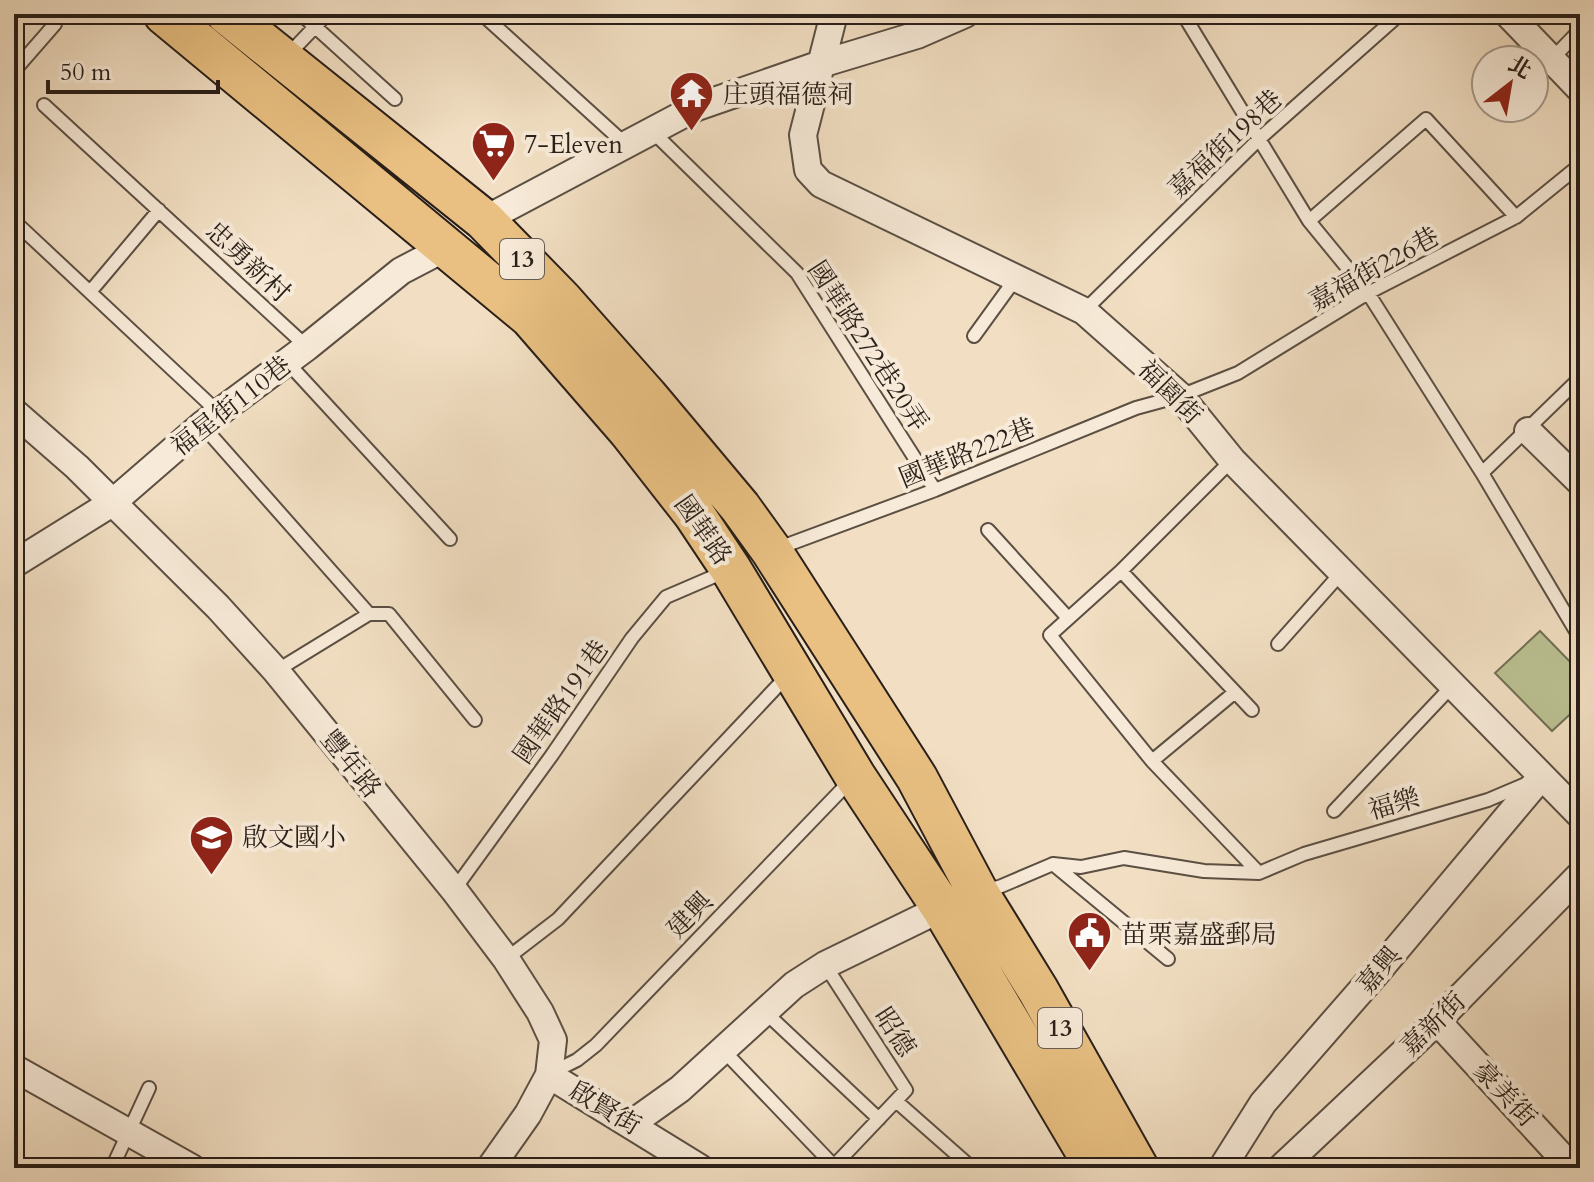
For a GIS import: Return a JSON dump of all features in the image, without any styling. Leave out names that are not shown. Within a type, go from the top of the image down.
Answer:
[{"type":"main road","name":"國華路","points":[[164,14],[530,317],[629,431],[694,514],[730,568],[855,776],[942,908],[1096,1168]]},
{"type":"main road","name":"國華路","points":[[227,14],[484,220],[562,300],[740,507],[771,550],[917,778],[977,891],[1038,990],[1138,1168]]},
{"type":"main road","points":[[447,247],[484,220]]},
{"type":"main road","points":[[730,568],[771,550]]},
{"type":"main road","points":[[942,908],[977,891]]},
{"type":"street","name":"福園街","points":[[834,14],[803,135],[808,170],[821,184],[1084,311],[1180,396],[1232,460],[1580,815]]},
{"type":"street","points":[[484,220],[624,143],[653,132],[697,107],[917,35],[965,14]]},
{"type":"street","points":[[1508,14],[1580,89]]},
{"type":"street","name":"福星街110巷","points":[[14,564],[112,503],[210,419],[401,271],[447,247]]},
{"type":"street","name":"豐年路","points":[[14,412],[77,467],[218,607],[276,671],[454,890],[506,959],[540,1012],[553,1040],[549,1075],[528,1114],[490,1168]]},
{"type":"street","points":[[1528,431],[1580,482]]},
{"type":"street","name":"嘉興","points":[[1222,1168],[1263,1103],[1541,777]]},
{"type":"street","name":"嘉新街","points":[[1281,1168],[1437,1021],[1580,875]]},
{"type":"street","points":[[631,1124],[680,1089],[794,985],[825,965],[942,908]]},
{"type":"street","name":"豪美街","points":[[1437,1021],[1572,1168]]},
{"type":"street","points":[[14,1068],[192,1168]]},
{"type":"street","name":"啟賢街","points":[[549,1075],[692,1165]]},
{"type":"lane","points":[[301,14],[395,99]]},
{"type":"lane","points":[[283,59],[327,14]]},
{"type":"lane","points":[[482,14],[624,143]]},
{"type":"lane","points":[[1183,14],[1309,221],[1368,293],[1482,473],[1580,638]]},
{"type":"lane","name":"嘉福街198巷","points":[[1084,311],[1259,139],[1400,14]]},
{"type":"lane","points":[[14,71],[55,24]]},
{"type":"lane","points":[[1551,60],[1580,30]]},
{"type":"lane","name":"忠勇新村","points":[[44,105],[159,210],[297,354],[450,539]]},
{"type":"lane","points":[[1309,221],[1426,119],[1516,217]]},
{"type":"lane","name":"國華路272巷20弄","points":[[653,132],[797,273],[935,490]]},
{"type":"lane","name":"嘉福街226巷","points":[[1180,396],[1238,373],[1368,293],[1516,217],[1580,165]]},
{"type":"lane","points":[[90,292],[159,210]]},
{"type":"lane","points":[[14,221],[90,292],[210,419],[369,614]]},
{"type":"lane","points":[[974,336],[1016,278]]},
{"type":"lane","points":[[1482,473],[1580,378]]},
{"type":"lane","name":"國華路222巷","points":[[771,550],[935,490],[1136,408],[1180,396]]},
{"type":"lane","points":[[1232,460],[1121,571],[1050,635],[1152,761],[1259,873]]},
{"type":"lane","points":[[988,530],[1068,618]]},
{"type":"lane","name":"國華路191巷","points":[[454,890],[632,638],[666,597],[730,568]]},
{"type":"lane","points":[[1121,571],[1252,710]]},
{"type":"lane","points":[[1278,644],[1342,572]]},
{"type":"lane","points":[[276,671],[369,614],[389,614],[475,720]]},
{"type":"lane","points":[[506,959],[558,919],[792,670]]},
{"type":"lane","name":"福樂","points":[[1334,811],[1453,684]]},
{"type":"lane","points":[[1152,761],[1235,692]]},
{"type":"lane","name":"建興","points":[[549,1075],[577,1060],[596,1045],[855,776]]},
{"type":"lane","name":"福樂","points":[[977,891],[999,887],[1053,864],[1081,867],[1124,858],[1204,871],[1259,873],[1304,854],[1488,800],[1541,777]]},
{"type":"lane","points":[[1053,864],[1168,959]]},
{"type":"lane","name":"昭德","points":[[722,1049],[833,1167],[906,1090],[825,965]]},
{"type":"lane","points":[[765,1012],[879,1119]]},
{"type":"lane","points":[[112,1168],[149,1088]]},
{"type":"lane","points":[[896,1101],[972,1168]]},
{"type":"green space","points":[[1540,631],[1580,672],[1580,705],[1552,731],[1495,673]]},
{"type":"place","name":"庄頭福德祠","points":[[692,133]]},
{"type":"place","name":"7-Eleven","points":[[493,183]]},
{"type":"place","name":"啟文國小","points":[[211,876]]},
{"type":"place","name":"苗栗嘉盛郵局","points":[[1090,973]]}]
